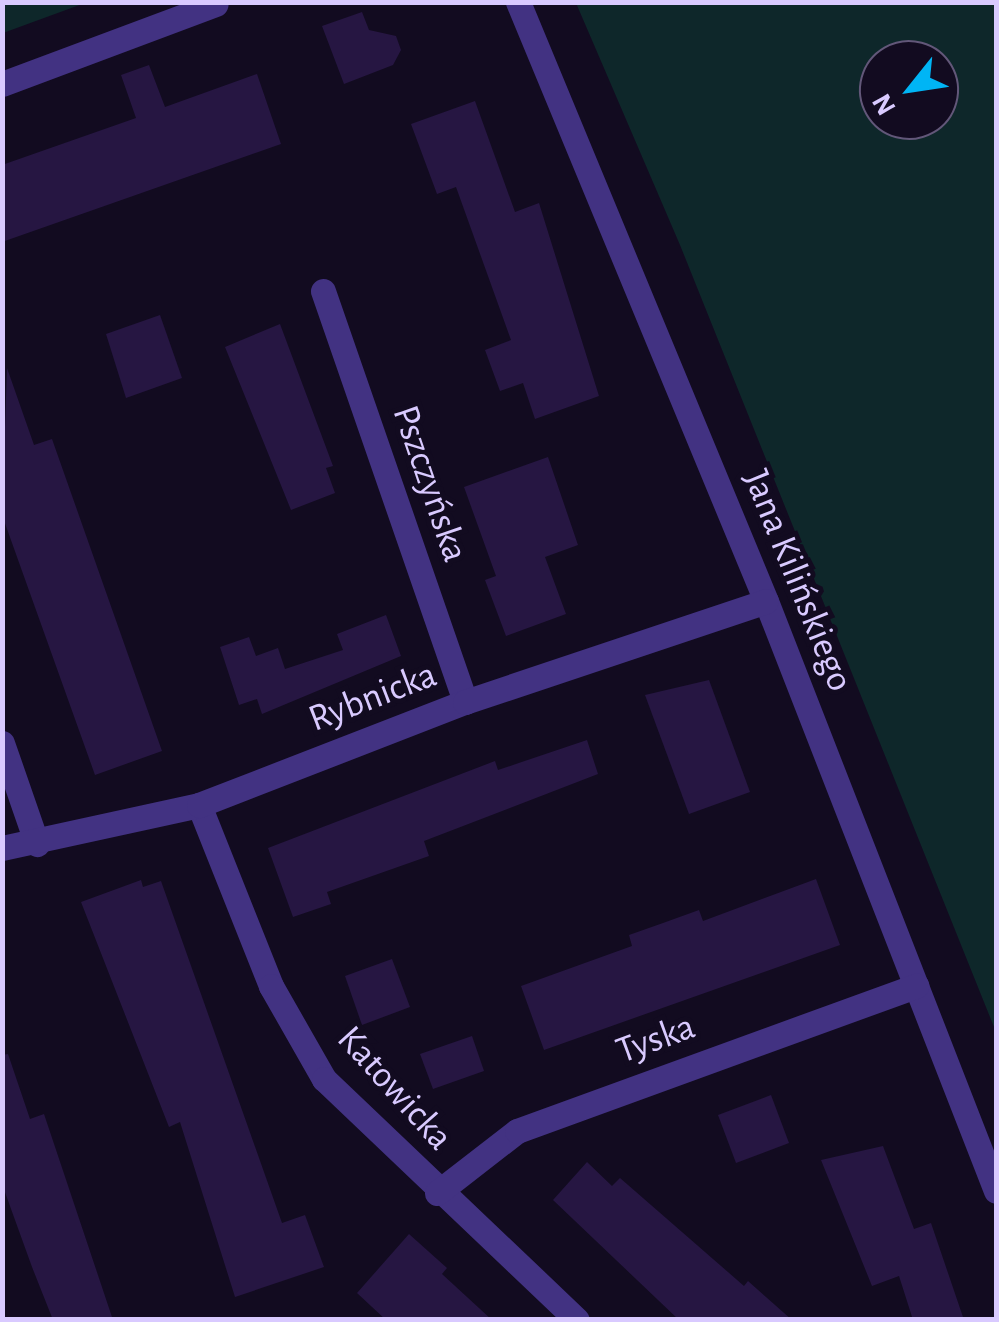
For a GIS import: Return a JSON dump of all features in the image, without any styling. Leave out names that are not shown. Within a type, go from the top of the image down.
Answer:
[{"type":"street","name":"Jana Kilińskiego","points":[[518,2],[766,601],[996,1191]]},
{"type":"street","points":[[2,84],[216,4]]},
{"type":"street","name":"Pszczyńska","points":[[322,291],[465,702]]},
{"type":"street","name":"Rybnicka","points":[[2,848],[37,844],[199,805],[465,702],[766,601]]},
{"type":"street","points":[[2,743],[37,844]]},
{"type":"street","name":"Katowicka","points":[[199,805],[271,986],[324,1079],[437,1193],[577,1320]]},
{"type":"street","name":"Tyska","points":[[437,1193],[517,1131],[916,986]]},
{"type":"green space","points":[[3,2],[85,2],[85,3],[3,33]]},
{"type":"green space","points":[[576,3],[996,3],[996,1032],[680,245]]},
{"type":"building","points":[[362,12],[369,30],[396,36],[401,50],[393,65],[344,84],[322,26]]},
{"type":"building","points":[[149,65],[165,107],[257,74],[281,144],[2,242],[2,165],[136,118],[121,75]]},
{"type":"building","points":[[475,101],[515,212],[539,203],[599,396],[535,419],[523,383],[500,391],[485,350],[511,340],[456,187],[437,194],[411,124]]},
{"type":"building","points":[[160,315],[182,378],[126,398],[106,334]]},
{"type":"building","points":[[280,324],[333,466],[326,468],[335,493],[291,510],[225,347]]},
{"type":"building","points":[[7,368],[34,445],[52,439],[162,751],[95,775],[2,515]]},
{"type":"building","points":[[548,457],[578,545],[545,557],[566,614],[506,636],[485,580],[496,576],[464,487]]},
{"type":"building","points":[[386,615],[401,656],[262,714],[257,699],[239,705],[220,647],[249,637],[256,656],[278,648],[285,669],[343,650],[337,634]]},
{"type":"building","points":[[709,680],[750,792],[689,814],[645,695]]},
{"type":"building","points":[[587,740],[598,774],[424,841],[429,856],[327,892],[331,904],[293,917],[268,848],[495,761],[498,770]]},
{"type":"building","points":[[816,879],[840,945],[544,1050],[521,986],[632,946],[629,935],[699,910],[703,921]]},
{"type":"building","points":[[141,880],[143,887],[161,881],[282,1223],[305,1215],[324,1267],[235,1297],[180,1122],[169,1127],[81,902]]},
{"type":"building","points":[[392,959],[410,1007],[362,1025],[345,976]]},
{"type":"building","points":[[472,1036],[484,1071],[433,1089],[420,1054]]},
{"type":"building","points":[[8,1054],[30,1119],[44,1114],[113,1320],[53,1320],[32,1267],[2,1184],[2,1055]]},
{"type":"building","points":[[771,1095],[789,1143],[736,1163],[718,1115]]},
{"type":"building","points":[[883,1146],[914,1229],[931,1223],[964,1320],[913,1320],[899,1276],[872,1286],[821,1160]]},
{"type":"building","points":[[587,1162],[612,1186],[620,1178],[744,1286],[748,1281],[792,1320],[679,1320],[553,1200]]},
{"type":"building","points":[[409,1234],[447,1268],[442,1274],[492,1320],[386,1320],[357,1293]]}]
